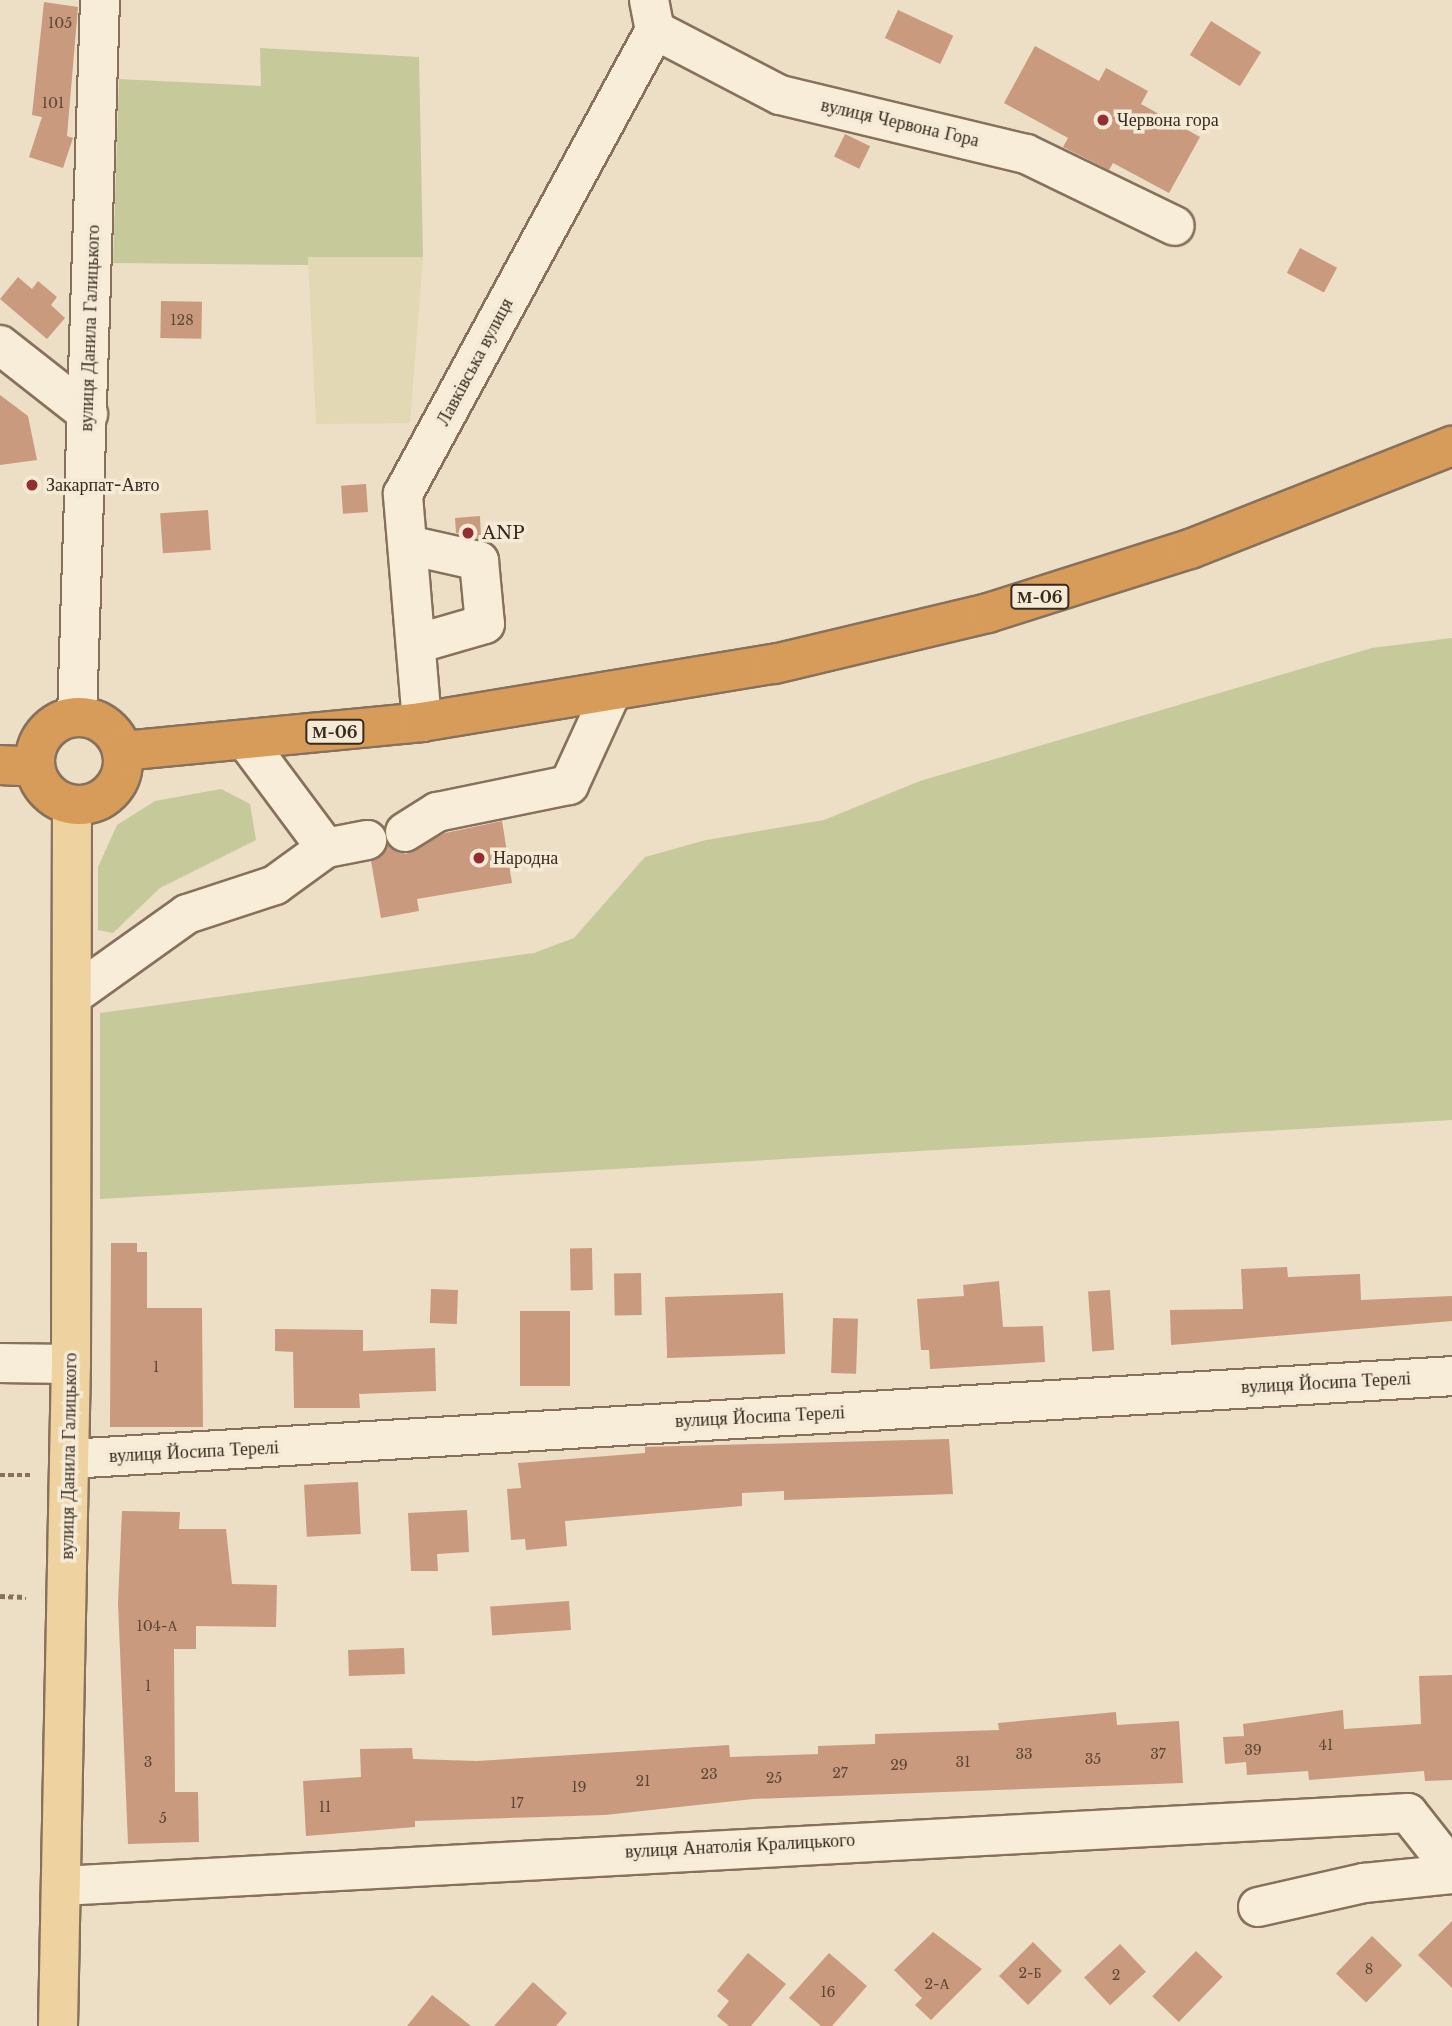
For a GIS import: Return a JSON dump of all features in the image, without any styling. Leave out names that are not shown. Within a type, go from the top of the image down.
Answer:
[{"type":"highway","name":"М-06","points":[[122,751],[247,742],[422,722],[774,664],[988,614],[1190,549],[1452,446]]},
{"type":"highway","points":[[77,716],[105,726],[122,751],[117,784],[97,800],[72,805],[55,798],[17,766],[44,732],[77,716]]},
{"type":"main road","name":"вулиця Данила Галицького","points":[[58,2026],[71,1364],[72,805]]},
{"type":"street","name":"вулиця Данила Галицького","points":[[77,716],[100,0]]},
{"type":"street","name":"вулиця Червона Гора","points":[[652,15],[780,95],[1026,153],[1175,226]]},
{"type":"street","name":"Лавківська вулиця","points":[[422,722],[403,494],[652,15]]},
{"type":"street","points":[[0,345],[88,414]]},
{"type":"street","points":[[408,545],[479,561],[485,624],[416,644]]},
{"type":"street","points":[[405,832],[437,812],[569,785],[612,691]]},
{"type":"street","points":[[247,742],[326,848]]},
{"type":"street","points":[[72,996],[187,914],[275,885],[326,848],[368,840]]},
{"type":"street","points":[[0,1363],[71,1364]]},
{"type":"street","name":"вулиця Йосипа Терелі","points":[[69,1459],[1452,1376]]},
{"type":"street","name":"вулиця Анатолія Кралицького","points":[[61,1886],[742,1845],[1408,1813],[1448,1865]]},
{"type":"street","points":[[1258,1907],[1448,1865]]},
{"type":"path","points":[[0,1475],[30,1475]]},
{"type":"path","points":[[0,1596],[26,1597]]},
{"type":"shaded area","points":[[308,257],[423,257],[410,423],[316,424]]},
{"type":"green space","points":[[260,48],[419,57],[423,257],[308,257],[308,265],[113,263],[119,79],[261,86]]},
{"type":"green space","points":[[1452,638],[1452,1120],[100,1199],[100,1013],[534,953],[574,938],[645,857],[706,840],[824,820],[920,781],[1372,648]]},
{"type":"green space","points":[[221,789],[250,804],[256,840],[160,888],[113,933],[98,930],[98,867],[117,825],[155,801]]},
{"type":"building","points":[[44,2],[78,7],[67,136],[73,138],[63,168],[29,157],[42,117],[32,115]]},
{"type":"building","points":[[898,10],[953,36],[940,64],[885,38]]},
{"type":"building","points":[[1211,21],[1261,52],[1240,86],[1190,55]]},
{"type":"building","name":"Червона гора","points":[[1035,46],[1099,81],[1106,68],[1148,91],[1141,104],[1200,137],[1169,193],[1113,163],[1109,170],[1063,147],[1068,138],[1004,103]]},
{"type":"building","points":[[845,134],[870,146],[859,169],[834,156]]},
{"type":"building","points":[[1300,248],[1337,268],[1324,292],[1287,273]]},
{"type":"building","points":[[18,277],[32,289],[38,281],[57,297],[51,305],[65,318],[47,339],[0,299]]},
{"type":"building","points":[[161,301],[202,302],[201,339],[160,338]]},
{"type":"building","points":[[0,395],[28,416],[37,460],[0,465]]},
{"type":"building","points":[[366,484],[368,512],[343,514],[341,486]]},
{"type":"building","points":[[208,510],[211,550],[163,553],[160,513]]},
{"type":"building","points":[[480,516],[481,539],[456,533],[455,518]]},
{"type":"building","points":[[502,821],[512,883],[417,899],[419,911],[381,918],[371,861],[388,845],[406,854],[445,833]]},
{"type":"building","points":[[111,1243],[137,1243],[137,1252],[147,1252],[147,1308],[202,1308],[203,1427],[110,1427]]},
{"type":"building","points":[[570,1248],[592,1248],[593,1290],[571,1290]]},
{"type":"building","points":[[1287,1267],[1288,1277],[1360,1274],[1361,1300],[1452,1296],[1452,1321],[1171,1345],[1170,1310],[1243,1309],[1241,1269]]},
{"type":"building","points":[[614,1273],[641,1273],[642,1315],[615,1315]]},
{"type":"building","points":[[999,1281],[1003,1327],[1043,1326],[1045,1362],[930,1369],[929,1350],[921,1350],[917,1299],[964,1296],[963,1285]]},
{"type":"building","points":[[431,1289],[458,1290],[457,1324],[430,1323]]},
{"type":"building","points":[[1110,1290],[1114,1350],[1092,1351],[1088,1292]]},
{"type":"building","points":[[783,1293],[785,1354],[667,1358],[665,1297]]},
{"type":"building","points":[[520,1311],[570,1311],[570,1386],[520,1386]]},
{"type":"building","points":[[833,1318],[858,1319],[856,1374],[831,1373]]},
{"type":"building","points":[[275,1329],[363,1330],[363,1351],[435,1348],[436,1391],[359,1394],[360,1408],[294,1408],[293,1352],[275,1351]]},
{"type":"building","points":[[949,1439],[953,1494],[784,1500],[784,1491],[742,1493],[742,1506],[565,1521],[567,1546],[526,1550],[525,1539],[511,1540],[507,1489],[521,1488],[518,1463],[645,1453],[645,1447]]},
{"type":"building","points":[[358,1482],[361,1534],[307,1537],[304,1485]]},
{"type":"building","points":[[467,1510],[469,1552],[437,1554],[438,1571],[411,1571],[408,1513]]},
{"type":"building","points":[[122,1511],[180,1512],[179,1529],[226,1529],[232,1584],[277,1585],[276,1627],[196,1626],[196,1649],[174,1649],[175,1792],[198,1792],[199,1842],[128,1844],[118,1603]]},
{"type":"building","points":[[569,1601],[571,1630],[492,1635],[490,1607]]},
{"type":"building","points":[[404,1648],[405,1674],[349,1676],[348,1650]]},
{"type":"building","points":[[1452,1675],[1452,1780],[1425,1781],[1424,1771],[1309,1780],[1308,1771],[1247,1775],[1246,1762],[1225,1764],[1223,1737],[1244,1736],[1243,1724],[1343,1710],[1344,1729],[1421,1724],[1419,1676]]},
{"type":"building","points":[[1116,1712],[1117,1725],[1179,1721],[1183,1783],[753,1799],[605,1815],[415,1821],[415,1827],[306,1836],[303,1781],[361,1777],[360,1749],[412,1748],[413,1759],[477,1761],[729,1745],[730,1757],[818,1754],[818,1746],[875,1744],[875,1734],[999,1730],[998,1723]]},
{"type":"building","points":[[1452,1921],[1452,1988],[1418,1955]]},
{"type":"building","points":[[933,1932],[982,1969],[931,2020],[915,2005],[922,1998],[894,1970]]},
{"type":"building","points":[[1372,1936],[1402,1965],[1366,2003],[1336,1973]]},
{"type":"building","points":[[1033,1942],[1062,1971],[1028,2005],[999,1976]]},
{"type":"building","points":[[1120,1944],[1146,1972],[1110,2005],[1084,1977]]},
{"type":"building","points":[[1196,1951],[1223,1977],[1179,2022],[1152,1996]]},
{"type":"building","points":[[748,1953],[786,1984],[751,2026],[729,2026],[717,2016],[729,2001],[717,1991]]},
{"type":"building","points":[[829,1953],[867,1986],[832,2026],[821,2026],[789,1998]]},
{"type":"building","points":[[533,1982],[567,2013],[556,2026],[494,2026]]},
{"type":"building","points":[[432,1995],[471,2026],[407,2026]]},
{"type":"place","name":"Червона гора","points":[[1103,120]]},
{"type":"place","name":"Закарпат-Авто","points":[[32,485]]},
{"type":"place","name":"ANP","points":[[468,533]]},
{"type":"place","name":"Народна","points":[[479,858]]}]
